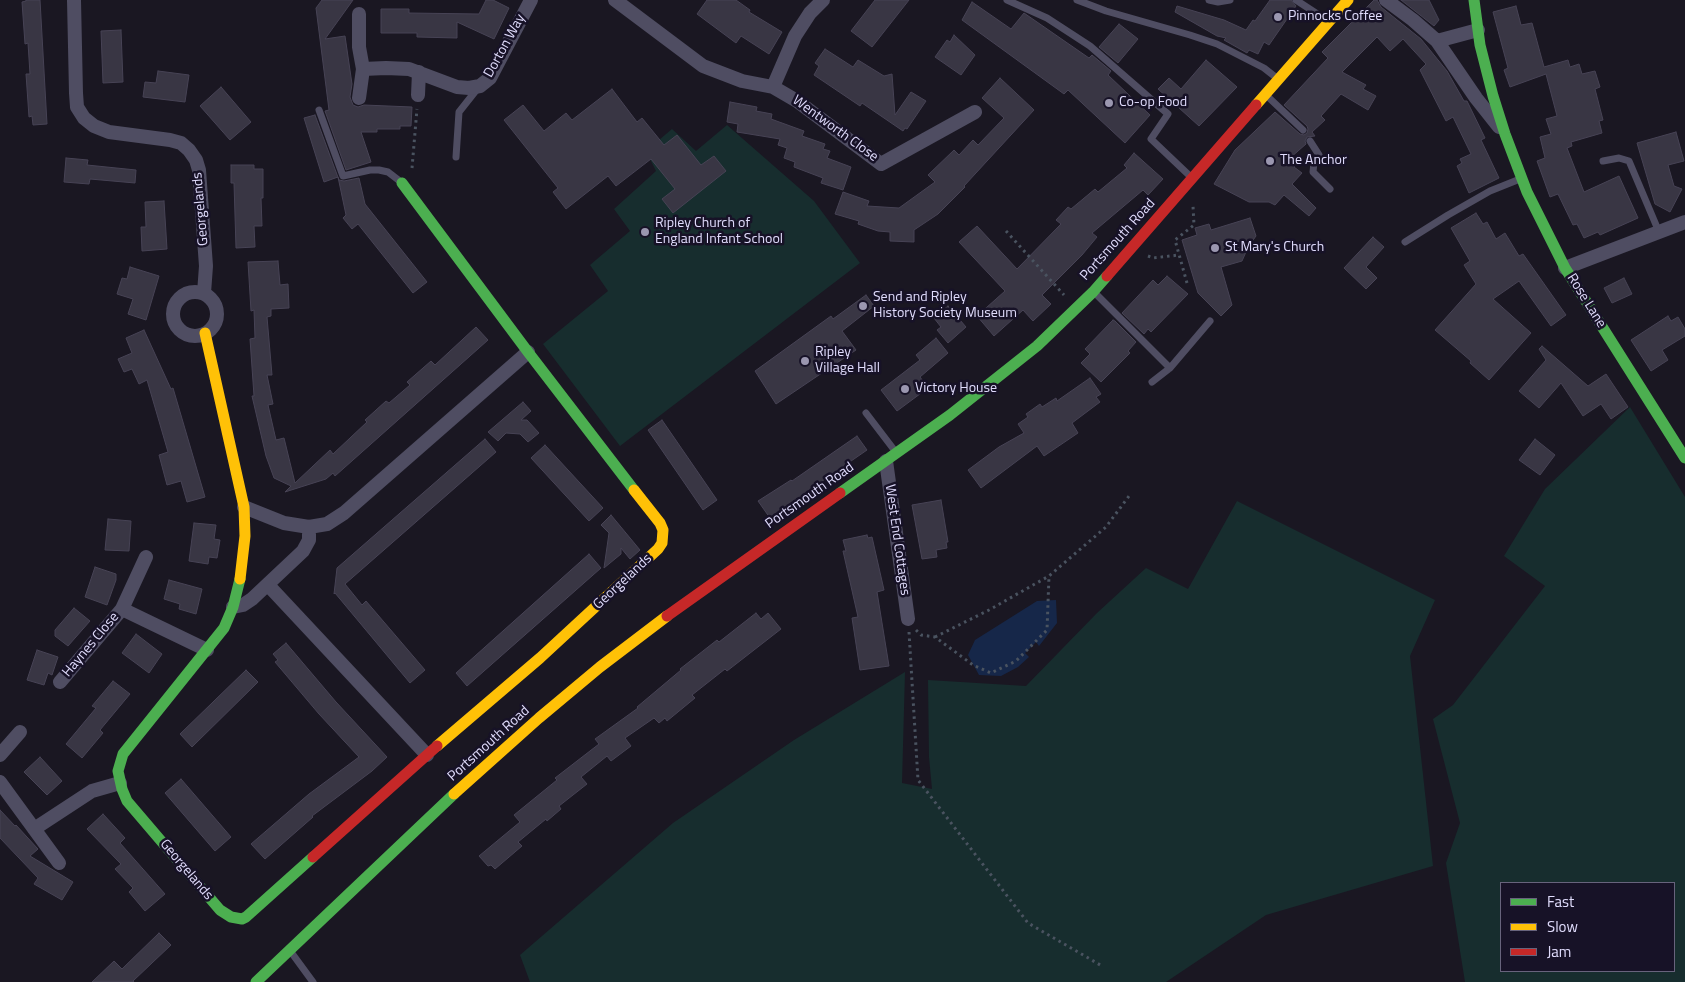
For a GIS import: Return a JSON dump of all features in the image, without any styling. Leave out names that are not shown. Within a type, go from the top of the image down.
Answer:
[{"type":"street","name":"Georgelands","points":[[74,0],[77,106],[84,118],[94,126],[108,132],[181,143],[196,160],[199,170],[206,266],[204,293]]},
{"type":"street","name":"Dorton Way","points":[[363,69],[386,68],[419,72],[457,87],[469,88],[480,86],[490,78],[531,0]]},
{"type":"street","name":"Wentworth Close","points":[[615,0],[702,66],[742,81],[773,87],[797,101],[881,164],[975,112]]},
{"type":"street","points":[[773,87],[795,36],[810,13],[823,0]]},
{"type":"street","name":"Portsmouth Road","points":[[256,982],[462,788],[600,667],[648,629],[950,415],[1014,366],[1052,332],[1093,292],[1348,0]]},
{"type":"street","name":"Rose Lane","points":[[1474,0],[1478,30],[1493,96],[1505,134],[1540,220],[1565,268],[1685,458]]},
{"type":"street","name":"Rose Lane","points":[[1391,4],[1437,41],[1476,98],[1505,134]]},
{"type":"street","points":[[359,14],[359,47],[363,69],[359,98]]},
{"type":"street","points":[[1437,41],[1478,30]]},
{"type":"street","points":[[418,95],[419,72]]},
{"type":"street","name":"Georgelands","points":[[120,783],[128,801],[220,910],[237,919],[246,917],[427,755],[540,658],[658,549],[663,537],[660,523],[528,352],[402,183]]},
{"type":"street","points":[[1565,268],[1685,222]]},
{"type":"street","points":[[192,292],[204,293],[214,301],[217,309],[217,318],[214,326],[205,333],[193,336],[185,334],[178,329],[174,322],[172,314],[174,306],[184,294],[192,292]]},
{"type":"street","points":[[34,829],[92,791],[120,783],[118,770],[123,754],[224,628],[233,607],[245,536],[244,507],[205,333]]},
{"type":"street","points":[[244,507],[284,523],[309,527],[327,524],[344,513],[528,352]]},
{"type":"street","name":"West End Cottages","points":[[886,461],[908,621]]},
{"type":"street","points":[[233,607],[252,600],[307,546],[309,527]]},
{"type":"street","name":"Haynes Close","points":[[60,682],[122,609],[146,557]]},
{"type":"street","points":[[268,585],[427,755]]},
{"type":"street","name":"Haynes Close","points":[[122,609],[207,650]]},
{"type":"street","points":[[0,755],[20,732]]},
{"type":"street","points":[[0,782],[59,863]]},
{"type":"lane","points":[[1007,0],[1047,18],[1090,46],[1168,114],[1151,139],[1193,178]]},
{"type":"lane","points":[[1077,0],[1106,11],[1218,44],[1264,68],[1279,79]]},
{"type":"lane","points":[[1208,0],[1218,2],[1230,0]]},
{"type":"lane","points":[[1296,0],[1328,21]]},
{"type":"lane","points":[[456,157],[459,112],[480,86]]},
{"type":"lane","points":[[1265,95],[1303,130]]},
{"type":"lane","points":[[319,110],[343,176],[379,170],[388,172],[402,183]]},
{"type":"lane","points":[[1310,141],[1319,155],[1314,162],[1313,172],[1330,188]]},
{"type":"lane","points":[[1603,161],[1619,158],[1628,162],[1659,232]]},
{"type":"lane","points":[[1405,242],[1490,191],[1522,178]]},
{"type":"lane","points":[[1093,292],[1170,368]]},
{"type":"lane","points":[[1152,382],[1170,368],[1210,321]]},
{"type":"lane","points":[[866,413],[897,453]]},
{"type":"lane","points":[[290,950],[313,982]]},
{"type":"path","points":[[410,194],[418,95]]},
{"type":"path","points":[[1187,283],[1175,240],[1194,225],[1195,219],[1192,205]]},
{"type":"path","points":[[1006,231],[1065,295]]},
{"type":"path","points":[[1148,256],[1154,258],[1179,255]]},
{"type":"path","points":[[936,637],[1049,576],[1106,527],[1129,496]]},
{"type":"path","points":[[908,621],[921,635],[936,637],[973,665],[991,673],[1016,661],[1047,630],[1049,576]]},
{"type":"path","points":[[908,621],[918,780],[1028,923],[1102,966]]},
{"type":"green space","points":[[727,125],[814,201],[860,263],[620,446],[543,344],[608,291],[590,265],[630,231],[614,209],[656,171],[646,151],[672,129],[696,151]]},
{"type":"green space","points":[[1630,407],[1685,497],[1685,982],[1465,982],[1446,863],[1460,823],[1433,719],[1453,705],[1545,586],[1504,556],[1545,489]]},
{"type":"green space","points":[[1237,501],[1435,600],[1410,656],[1433,866],[1266,915],[1166,982],[530,982],[520,955],[673,823],[794,740],[905,672],[902,783],[932,789],[929,757],[928,680],[1026,686],[1097,613],[1146,568],[1188,589]]},
{"type":"water","points":[[1056,600],[1057,623],[1039,646],[1036,642],[1025,653],[1029,657],[1018,667],[1001,676],[979,675],[968,655],[975,640],[1037,601]]},
{"type":"building","points":[[26,0],[40,0],[47,124],[33,125],[32,116],[29,117],[26,74],[30,74],[28,43],[25,44],[22,2]]},
{"type":"building","points":[[322,0],[353,0],[325,39],[345,36],[352,84],[350,97],[353,105],[358,107],[364,105],[412,107],[411,126],[400,126],[400,129],[377,129],[377,132],[361,132],[371,162],[346,170],[325,111],[329,110],[316,8]]},
{"type":"building","points":[[486,0],[493,0],[509,8],[494,39],[457,22],[457,38],[417,37],[417,33],[381,33],[381,9],[409,9],[409,13],[479,14]]},
{"type":"building","points":[[707,0],[736,0],[750,10],[749,12],[782,32],[769,54],[741,36],[736,43],[697,14]]},
{"type":"building","points":[[875,0],[909,0],[872,47],[851,31]]},
{"type":"building","points":[[1270,0],[1291,0],[1296,6],[1269,45],[1264,42],[1258,54],[1249,50],[1247,53],[1224,40],[1226,38],[1217,36],[1175,12],[1177,6],[1224,20],[1246,30]]},
{"type":"building","points":[[1374,0],[1377,0],[1381,7],[1421,39],[1447,71],[1464,101],[1467,101],[1485,138],[1481,140],[1499,178],[1469,193],[1457,166],[1462,163],[1460,159],[1471,154],[1453,117],[1446,121],[1420,70],[1426,64],[1403,39],[1390,51],[1377,37],[1342,72],[1366,85],[1363,89],[1376,96],[1368,110],[1341,94],[1321,116],[1325,120],[1312,132],[1315,136],[1307,137],[1306,144],[1290,158],[1296,164],[1294,167],[1302,173],[1292,184],[1316,208],[1309,216],[1284,195],[1275,205],[1269,202],[1249,202],[1214,184],[1235,150],[1275,112],[1300,134],[1304,135],[1307,133],[1307,126],[1284,105],[1328,58],[1322,52]]},
{"type":"building","points":[[1401,0],[1429,0],[1439,20],[1434,26]]},
{"type":"building","points":[[972,2],[1011,29],[1024,13],[1089,58],[1092,55],[1111,71],[1108,75],[1150,115],[1125,143],[1068,90],[1064,94],[962,20]]},
{"type":"building","points":[[1516,6],[1521,25],[1532,23],[1544,67],[1568,60],[1570,67],[1579,64],[1582,74],[1595,71],[1600,87],[1595,89],[1603,120],[1599,121],[1602,133],[1571,142],[1572,146],[1567,148],[1584,192],[1619,176],[1638,218],[1600,235],[1598,232],[1584,238],[1577,224],[1573,225],[1558,194],[1550,197],[1537,161],[1545,158],[1540,137],[1551,134],[1546,119],[1557,116],[1546,74],[1510,87],[1504,70],[1508,68],[1493,12]]},
{"type":"building","points":[[1119,24],[1138,39],[1118,63],[1099,47]]},
{"type":"building","points":[[121,30],[123,82],[103,83],[101,31]]},
{"type":"building","points":[[954,35],[975,55],[961,75],[935,57],[947,40],[950,42]]},
{"type":"building","points":[[825,49],[853,67],[858,60],[884,76],[892,74],[895,115],[911,92],[926,101],[907,129],[905,128],[903,131],[862,103],[860,106],[814,75],[819,66],[815,63]]},
{"type":"building","points":[[1206,60],[1237,87],[1199,126],[1158,89],[1169,78],[1181,89]]},
{"type":"building","points":[[158,71],[189,75],[185,102],[143,97],[145,82],[156,83]]},
{"type":"building","points":[[1000,78],[1034,110],[965,187],[938,214],[914,230],[914,242],[890,241],[890,232],[878,231],[858,224],[859,221],[835,214],[843,192],[869,201],[867,206],[899,208],[935,182],[928,175],[954,150],[959,155],[973,140],[978,145],[1004,118],[982,98]]},
{"type":"building","points":[[221,87],[251,122],[230,140],[200,106]]},
{"type":"building","points":[[612,89],[637,122],[642,118],[664,145],[677,135],[701,165],[714,156],[726,171],[673,213],[662,199],[675,189],[651,159],[616,186],[608,176],[566,209],[553,192],[558,188],[504,120],[523,105],[544,131],[566,113],[572,120]]},
{"type":"building","points":[[730,102],[757,107],[756,111],[772,114],[771,119],[804,131],[802,136],[825,144],[823,149],[830,151],[827,158],[851,167],[843,190],[821,183],[823,178],[794,167],[795,162],[784,158],[787,148],[778,145],[780,139],[737,132],[738,124],[727,122]]},
{"type":"building","points":[[315,115],[338,177],[324,182],[304,118]]},
{"type":"building","points":[[1676,132],[1684,161],[1668,165],[1674,186],[1682,189],[1670,212],[1655,204],[1637,143]]},
{"type":"building","points":[[1134,153],[1163,179],[1148,195],[1143,190],[1092,233],[1097,237],[1082,255],[1042,295],[1051,304],[1033,321],[1023,310],[994,336],[977,316],[1005,291],[959,242],[977,226],[1017,269],[1061,224],[1056,220],[1068,207],[1071,209],[1095,189],[1098,192],[1127,168],[1124,165]]},
{"type":"building","points":[[66,158],[88,160],[87,165],[136,170],[135,183],[90,179],[89,184],[64,182]]},
{"type":"building","points":[[231,165],[254,165],[254,169],[263,169],[262,226],[254,226],[255,247],[236,248],[234,183],[231,183]]},
{"type":"building","points":[[338,178],[344,181],[359,178],[365,204],[427,282],[413,293],[358,224],[352,229],[343,218],[346,215]]},
{"type":"building","points":[[164,201],[167,249],[142,251],[141,227],[146,227],[145,202]]},
{"type":"building","points":[[1476,213],[1483,224],[1487,222],[1496,239],[1505,233],[1519,256],[1523,254],[1566,315],[1551,326],[1519,281],[1493,299],[1531,333],[1489,380],[1470,363],[1471,361],[1435,330],[1476,284],[1464,265],[1470,261],[1451,228]]},
{"type":"building","name":"St Mary's Church","points":[[1250,218],[1256,236],[1246,250],[1242,261],[1221,267],[1232,305],[1221,316],[1198,293],[1182,240],[1197,235],[1195,228],[1209,224],[1211,230]]},
{"type":"building","points":[[1373,237],[1384,247],[1366,267],[1377,278],[1366,289],[1344,268]]},
{"type":"building","points":[[278,261],[280,285],[288,284],[289,308],[271,309],[271,316],[267,317],[272,375],[267,375],[273,404],[268,405],[276,440],[284,438],[295,483],[330,450],[333,454],[386,401],[389,403],[410,385],[407,382],[431,361],[435,365],[476,327],[488,340],[335,476],[333,473],[326,479],[285,492],[291,486],[274,478],[266,456],[252,396],[254,396],[250,339],[255,338],[254,310],[251,311],[248,262]]},
{"type":"building","points":[[130,267],[159,276],[146,320],[128,314],[133,299],[117,294],[122,278],[127,279]]},
{"type":"building","points":[[1167,276],[1188,294],[1151,332],[1148,329],[1144,334],[1122,313],[1153,280],[1158,285]]},
{"type":"building","points":[[1624,278],[1632,294],[1612,303],[1604,288]]},
{"type":"building","name":"Ripley Village Hall","points":[[866,295],[874,306],[842,331],[856,350],[776,404],[755,371],[831,316],[833,319]]},
{"type":"building","points":[[948,306],[966,327],[948,343],[937,330],[941,327],[934,318]]},
{"type":"building","points":[[1668,316],[1671,321],[1678,317],[1685,329],[1685,336],[1662,350],[1668,360],[1651,371],[1631,340]]},
{"type":"building","points":[[1113,320],[1136,342],[1128,351],[1130,353],[1101,382],[1081,363],[1090,354],[1085,349]]},
{"type":"building","points":[[144,330],[171,389],[173,388],[205,497],[187,502],[181,481],[167,485],[159,455],[168,452],[147,380],[139,384],[132,369],[124,372],[118,359],[132,353],[126,338]]},
{"type":"building","name":"Victory House","points":[[936,338],[948,353],[920,377],[928,388],[897,411],[881,390],[920,360],[916,355]]},
{"type":"building","points":[[1542,346],[1588,386],[1606,374],[1628,407],[1611,419],[1601,404],[1583,416],[1561,383],[1539,408],[1519,391],[1546,360],[1539,349]]},
{"type":"building","points":[[1090,378],[1101,394],[1096,397],[1100,402],[1072,423],[1078,433],[1044,456],[1037,446],[981,488],[968,470],[999,447],[1024,433],[1018,424],[1028,417],[1026,414],[1040,404],[1042,407],[1056,398],[1057,401]]},
{"type":"building","points":[[523,402],[531,411],[521,420],[527,420],[539,433],[528,442],[520,434],[506,433],[498,441],[488,432]]},
{"type":"building","points":[[662,420],[717,500],[703,510],[648,430]]},
{"type":"building","points":[[857,436],[867,450],[802,495],[804,497],[770,518],[758,501],[792,481]]},
{"type":"building","points":[[485,439],[496,452],[345,584],[362,605],[366,601],[425,670],[410,683],[334,594],[337,568]]},
{"type":"building","points":[[1535,439],[1555,455],[1540,475],[1519,460]]},
{"type":"building","points":[[545,445],[603,508],[589,521],[531,458]]},
{"type":"building","points":[[941,500],[948,542],[946,542],[947,548],[936,550],[937,557],[922,559],[912,505]]},
{"type":"building","points":[[611,515],[640,550],[630,559],[621,548],[621,554],[604,568],[609,533],[601,525]]},
{"type":"building","points":[[108,519],[131,521],[129,551],[105,550]]},
{"type":"building","points":[[194,523],[216,525],[214,539],[220,540],[217,558],[209,557],[208,564],[189,561]]},
{"type":"building","points":[[867,535],[868,538],[872,537],[884,590],[877,592],[889,666],[860,670],[852,618],[858,617],[843,551],[846,551],[843,540]]},
{"type":"building","points":[[589,554],[601,568],[467,686],[456,673]]},
{"type":"building","points":[[95,567],[116,574],[116,580],[107,605],[85,597]]},
{"type":"building","points":[[169,580],[202,589],[196,614],[179,609],[180,604],[164,599]]},
{"type":"building","points":[[74,608],[90,621],[68,646],[55,636],[55,630]]},
{"type":"building","points":[[756,613],[761,619],[768,613],[781,629],[727,671],[725,669],[692,695],[695,698],[667,721],[665,718],[659,723],[654,718],[625,738],[631,746],[611,761],[607,756],[581,777],[587,784],[559,806],[561,809],[518,842],[522,846],[495,869],[491,865],[488,866],[479,856],[520,822],[514,815],[557,780],[555,778],[599,744],[595,739],[638,708],[680,669],[717,640],[719,642]]},
{"type":"building","points":[[136,634],[162,654],[149,673],[122,653]]},
{"type":"building","points":[[286,643],[336,702],[387,757],[372,771],[312,816],[265,859],[251,844],[309,794],[359,757],[275,662],[278,660],[273,654]]},
{"type":"building","points":[[37,650],[58,657],[52,675],[48,673],[44,685],[27,680]]},
{"type":"building","points":[[246,670],[258,682],[192,747],[180,734]]},
{"type":"building","points":[[113,681],[130,694],[100,730],[103,733],[82,758],[66,744],[96,708],[92,706]]},
{"type":"building","points":[[40,757],[62,781],[47,795],[24,772]]},
{"type":"building","points":[[181,779],[231,837],[215,851],[165,793]]},
{"type":"building","points":[[0,810],[38,849],[30,856],[73,882],[62,900],[34,884],[38,878],[0,838]]},
{"type":"building","points":[[103,814],[125,838],[120,843],[165,894],[145,911],[129,892],[133,888],[115,869],[121,864],[87,829]]},
{"type":"building","points":[[159,933],[171,945],[134,982],[92,982],[114,961],[122,969]]},
{"type":"traffic: fast","points":[[1474,0],[1480,45],[1493,96],[1527,192],[1565,268],[1685,458]]},
{"type":"traffic: fast","points":[[402,183],[634,490]]},
{"type":"traffic: fast","points":[[840,493],[950,415],[1037,346],[1107,276]]},
{"type":"traffic: fast","points":[[240,579],[233,607],[224,628],[123,754],[118,771],[122,789],[127,801],[220,910],[231,917],[242,919],[246,917],[313,857]]},
{"type":"traffic: fast","points":[[256,982],[454,794]]},
{"type":"traffic: slow","points":[[1256,105],[1348,0]]},
{"type":"traffic: slow","points":[[205,333],[244,507],[245,536],[240,579]]},
{"type":"traffic: slow","points":[[437,746],[540,658],[658,549],[662,543],[663,530],[660,523],[634,490]]},
{"type":"traffic: slow","points":[[454,794],[539,718],[600,667],[667,616]]},
{"type":"traffic: jam","points":[[1107,276],[1256,105]]},
{"type":"traffic: jam","points":[[667,616],[840,493]]},
{"type":"traffic: jam","points":[[313,857],[437,746]]},
{"type":"place","name":"Pinnocks Coffee","points":[[1278,17]]},
{"type":"place","name":"Co-op Food","points":[[1109,103]]},
{"type":"place","name":"The Anchor","points":[[1270,161]]},
{"type":"place","name":"Ripley Church of England Infant School","points":[[645,232]]},
{"type":"place","name":"St Mary's Church","points":[[1215,248]]},
{"type":"place","name":"Send and Ripley History Society Museum","points":[[863,306]]},
{"type":"place","name":"Ripley Village Hall","points":[[805,361]]},
{"type":"place","name":"Victory House","points":[[905,389]]}]
